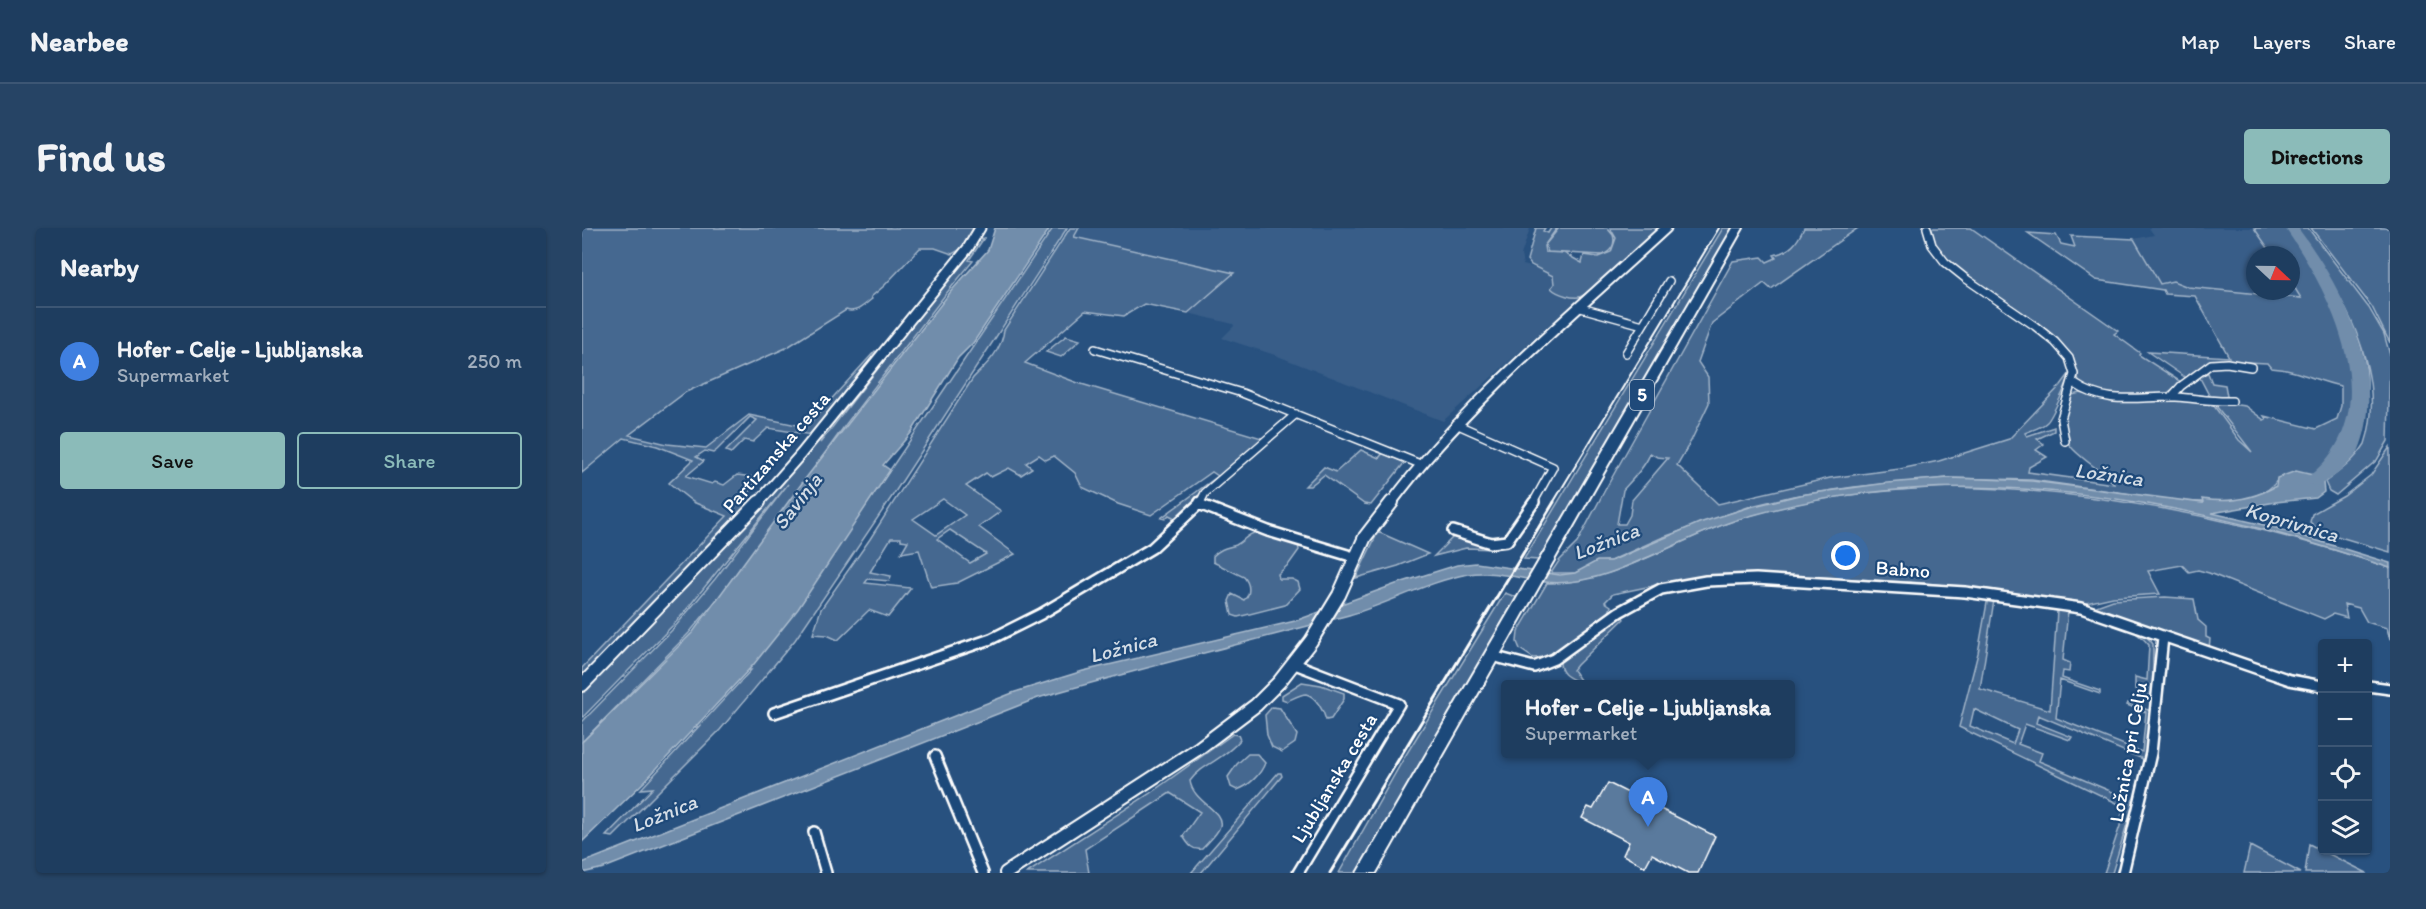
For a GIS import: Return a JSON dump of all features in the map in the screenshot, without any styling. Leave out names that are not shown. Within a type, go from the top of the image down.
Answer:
[{"type":"main road","name":"5","points":[[1366,873],[1738,228]]},
{"type":"street","name":"Partizanska cesta","points":[[582,685],[759,502],[801,454],[968,248],[980,228]]},
{"type":"street","points":[[1006,873],[1236,722],[1256,705],[1295,664],[1311,641],[1343,586],[1354,557],[1377,520],[1419,464],[1456,424],[1666,228]]},
{"type":"street","points":[[1927,228],[1928,240],[1943,260],[1979,288],[2041,328],[2057,343],[2073,365],[2075,384],[2068,395],[2061,418],[2065,441]]},
{"type":"street","points":[[1626,352],[1669,281]]},
{"type":"street","points":[[1581,308],[1643,325]]},
{"type":"street","points":[[1095,349],[1183,374],[1296,414],[1419,464]]},
{"type":"street","points":[[2171,397],[2178,388],[2189,379],[2204,372],[2211,364],[2227,363],[2252,367]]},
{"type":"street","points":[[2075,384],[2083,391],[2106,398],[2136,400],[2171,397],[2232,401]]},
{"type":"street","points":[[774,713],[991,639],[1041,614],[1152,548],[1199,504],[1205,494],[1296,414]]},
{"type":"street","points":[[1452,531],[1491,543],[1508,541],[1528,513],[1553,467],[1456,424]]},
{"type":"street","points":[[1199,504],[1268,531],[1354,557]]},
{"type":"street","name":"Babno","points":[[1492,656],[1534,667],[1554,659],[1619,612],[1661,589],[1706,581],[1746,579],[1924,589],[2041,601],[2081,608],[2290,680],[2318,686]]},
{"type":"street","name":"Ložnica pri Celju","points":[[2123,873],[2151,753],[2163,637]]},
{"type":"street","name":"Ljubljanska cesta","points":[[1295,664],[1399,704],[1298,873]]},
{"type":"street","points":[[2372,687],[2390,689]]},
{"type":"street","points":[[935,756],[983,873]]},
{"type":"street","points":[[814,832],[826,873]]},
{"type":"shaded area","points":[[582,228],[978,228],[965,247],[952,254],[935,248],[920,248],[871,297],[872,299],[860,308],[853,311],[846,310],[786,348],[686,392],[629,435],[667,444],[706,448],[749,415],[806,427],[875,351],[878,352],[812,435],[768,428],[753,442],[744,440],[731,453],[726,451],[757,420],[750,417],[713,453],[705,451],[696,457],[704,461],[686,476],[724,485],[737,475],[756,479],[744,504],[747,508],[582,679],[582,668],[727,516],[693,502],[669,483],[693,460],[657,446],[624,438],[582,473]]},
{"type":"shaded area","points":[[1053,228],[1067,228],[893,495],[795,640],[720,730],[613,837],[606,836],[653,788],[641,789],[751,670],[747,670],[859,516]]},
{"type":"shaded area","points":[[1070,228],[1079,228],[1074,237],[1234,273],[1188,313],[1144,304],[1124,316],[1085,311],[1025,363],[1078,383],[1265,439],[1206,488],[1175,518],[1169,515],[1165,519],[1161,518],[1218,476],[1212,472],[1151,515],[1118,504],[1082,487],[1075,473],[1054,456],[1046,460],[1039,455],[1026,463],[1032,468],[1021,475],[1009,468],[991,477],[986,473],[966,486],[1001,511],[979,527],[1015,554],[957,583],[931,587],[919,550],[901,553],[908,541],[891,538],[870,572],[891,576],[889,581],[868,579],[865,583],[911,588],[888,617],[869,610],[838,640],[827,635],[813,634],[821,609],[870,539],[973,378],[997,350],[1004,330]],"holes":[[[943,499],[965,515],[936,535],[913,519]],[[950,530],[985,553],[986,554],[970,563],[937,539]]]},
{"type":"shaded area","points":[[1079,228],[1530,228],[1521,255],[1523,265],[1540,269],[1553,276],[1554,291],[1582,296],[1443,421],[1275,355],[1222,338],[1234,326],[1233,324],[1188,313],[1233,273],[1073,237]]},
{"type":"shaded area","points":[[1536,228],[1545,228],[1543,231],[1548,233],[1551,228],[1557,228],[1544,246],[1545,252],[1564,253],[1582,263],[1584,255],[1598,257],[1611,252],[1616,238],[1610,228],[1660,228],[1603,282],[1582,296],[1575,297],[1566,296],[1551,288],[1554,284],[1553,276],[1531,265],[1527,260]]},
{"type":"shaded area","points":[[1559,228],[1607,228],[1613,235],[1613,244],[1608,252],[1602,255],[1548,252],[1545,245]]},
{"type":"shaded area","points":[[1723,228],[1734,228],[1541,558],[1539,560],[1524,559]]},
{"type":"shaded area","points":[[1804,228],[1858,228],[1771,289],[1764,283],[1712,323],[1698,362],[1708,377],[1709,403],[1677,465],[1718,504],[1830,478],[1900,469],[1939,461],[2009,439],[2070,373],[2047,422],[2025,433],[2027,436],[2054,427],[2054,431],[2037,439],[2044,444],[2036,450],[2047,457],[2029,467],[2028,472],[2114,484],[2076,452],[2064,437],[2062,421],[2068,396],[2080,393],[2106,399],[2173,399],[2211,402],[2239,440],[2252,452],[2213,402],[2245,406],[2264,420],[2266,419],[2264,416],[2316,429],[2337,419],[2341,406],[2341,386],[2291,371],[2271,368],[2267,363],[2226,361],[2186,378],[2148,352],[2229,357],[2195,296],[2165,294],[2163,290],[2096,280],[2028,233],[2056,235],[2061,244],[2075,247],[2071,236],[2134,239],[2160,284],[2173,281],[2188,287],[2246,293],[2246,300],[2300,300],[2300,246],[2267,246],[2254,228],[2287,228],[2330,285],[2353,325],[2366,369],[2367,393],[2364,414],[2353,437],[2319,472],[2278,479],[2260,494],[2248,498],[2219,502],[2180,501],[2032,480],[1948,478],[1854,487],[1793,496],[1751,506],[1661,538],[1610,561],[1598,562],[1575,573],[1551,573],[1559,561],[1577,543],[1733,261],[1762,257],[1767,262],[1776,258],[1774,255],[1785,251],[1796,242]],"holes":[[[1650,453],[1657,457],[1668,458],[1632,500],[1630,515],[1625,524],[1617,524],[1623,490]]]},
{"type":"shaded area","points":[[1929,228],[1971,228],[2118,331],[2114,334],[2140,353],[2139,355],[2181,382],[2164,396],[2102,395],[2079,384],[2073,362],[2060,342],[2041,325],[1952,267],[1935,248]]},
{"type":"shaded area","points":[[2149,228],[2254,228],[2267,246],[2246,246],[2246,293],[2188,287],[2173,281],[2160,284],[2134,239],[2154,235]]},
{"type":"shaded area","points":[[2294,228],[2308,228],[2369,308],[2384,334],[2390,355],[2388,441],[2377,460],[2336,495],[2329,491],[2325,482],[2352,460],[2365,444],[2371,416],[2370,387],[2365,358],[2355,329],[2327,275]]},
{"type":"shaded area","points":[[2311,228],[2390,228],[2390,343],[2372,307]]},
{"type":"shaded area","points":[[984,238],[969,260],[973,261],[846,424],[733,580],[689,633],[582,742],[582,722],[674,628],[788,484],[678,620],[582,718],[582,691],[733,534],[947,278],[825,433],[820,443],[979,239]]},
{"type":"shaded area","points":[[1066,336],[1080,340],[1061,357],[1046,352]]},
{"type":"shaded area","points":[[2208,373],[2212,383],[2225,385],[2227,396],[2220,400],[2211,399],[2199,376]]},
{"type":"shaded area","points":[[2390,447],[2390,552],[2320,531],[2310,522],[2312,514],[2344,496],[2371,475]]},
{"type":"shaded area","points":[[1361,450],[1379,458],[1383,453],[1405,462],[1371,505],[1364,504],[1324,475],[1310,486],[1305,486],[1324,467],[1336,472]]},
{"type":"shaded area","points":[[1952,487],[2064,494],[2174,511],[2283,536],[2390,568],[2390,640],[2387,628],[2367,622],[2359,608],[2344,604],[2347,618],[2333,614],[2324,619],[2209,573],[2198,570],[2189,572],[2182,565],[2148,571],[2160,594],[2113,597],[2077,605],[2016,594],[1926,583],[1785,575],[1690,578],[1613,594],[1605,602],[1611,606],[1609,613],[1548,657],[1533,658],[1520,649],[1517,642],[1518,632],[1547,583],[1596,577],[1643,560],[1713,529],[1762,512],[1843,496]]},
{"type":"shaded area","points":[[1257,532],[1298,544],[1299,550],[1278,574],[1279,579],[1292,579],[1298,582],[1300,589],[1285,605],[1238,617],[1232,615],[1229,601],[1232,594],[1244,600],[1249,592],[1248,583],[1244,577],[1213,562],[1213,556]]},
{"type":"shaded area","points":[[1378,532],[1428,554],[1398,566],[1356,578]]},
{"type":"shaded area","points":[[1453,537],[1496,549],[1466,548],[1434,556]]},
{"type":"shaded area","points":[[1505,593],[1516,597],[1516,601],[1357,873],[1339,873],[1404,758]]},
{"type":"shaded area","points":[[1988,597],[2101,616],[2141,633],[2153,644],[2153,697],[2146,695],[2145,691],[2135,689],[2135,677],[2147,680],[2149,645],[2133,631],[2123,626],[2068,611],[2063,660],[2070,663],[2069,672],[2063,671],[2062,678],[2100,691],[2100,694],[2060,680],[2056,718],[2142,752],[2146,712],[2127,705],[2128,703],[2151,711],[2145,760],[2038,715],[2036,723],[2072,737],[2070,740],[2025,724],[2018,744],[2042,753],[2039,761],[2134,801],[2112,873],[2104,873],[2120,826],[2123,806],[1959,727],[1978,653]],"holes":[[[1994,600],[2057,611],[2050,710],[1980,689]],[[1974,709],[2018,730],[2013,744],[1970,726]]]},
{"type":"shaded area","points":[[2165,597],[2194,599],[2198,620],[2206,627],[2206,637],[2210,639],[2209,649],[2091,608],[2113,600]]},
{"type":"shaded area","points":[[1622,616],[1624,619],[1573,670],[1580,680],[1565,675],[1560,662]]},
{"type":"shaded area","points":[[1302,682],[1321,685],[1344,693],[1344,699],[1331,719],[1326,720],[1319,705],[1310,695],[1301,695],[1287,701],[1282,699],[1282,695]]},
{"type":"shaded area","points":[[1272,707],[1280,708],[1297,735],[1295,743],[1282,752],[1272,747],[1267,735],[1265,715]]},
{"type":"shaded area","points":[[1233,734],[1238,735],[1240,740],[1234,747],[1201,770],[1190,781],[1197,795],[1220,820],[1217,832],[1202,849],[1193,848],[1183,836],[1200,812],[1170,793],[1085,849],[1089,873],[1027,873],[1149,794]]},
{"type":"shaded area","points":[[1248,754],[1257,754],[1265,763],[1254,779],[1237,790],[1231,787],[1228,777]]},
{"type":"shaded area","points":[[1278,773],[1282,776],[1201,873],[1191,873]]},
{"type":"shaded area","points":[[2309,844],[2318,848],[2318,855],[2331,855],[2367,873],[2305,873]]},
{"type":"shaded area","points":[[2250,846],[2301,873],[2244,873]]},
{"type":"water","name":"Savinja","points":[[995,228],[1050,228],[973,343],[958,358],[911,433],[883,465],[890,470],[798,609],[754,664],[644,782],[582,842],[582,742],[693,632],[802,483],[952,290],[988,250]]},
{"type":"water","points":[[2326,465],[2340,469],[2323,482],[2324,492],[2316,498],[2212,513],[2273,527],[2390,563],[2390,568],[2236,522],[2156,506],[2076,494],[1996,488],[1916,489],[1836,497],[1730,522],[1595,577],[1556,583],[1497,574],[1478,573],[1454,577],[1349,615],[1038,698],[604,868],[582,873],[582,863],[1015,692],[1083,671],[1295,621],[1396,584],[1457,565],[1476,563],[1560,575],[1575,573],[1597,561],[1611,561],[1699,523],[1750,507],[1799,495],[1887,483],[1948,478],[2032,481],[2203,503],[2202,499],[2230,500],[2249,497],[2276,486],[2277,478],[2296,471],[2313,475]]},
{"type":"building","points":[[1608,783],[1715,836],[1698,873],[1688,873],[1652,854],[1645,867],[1623,855],[1629,842],[1582,818],[1588,807],[1593,809]]},
{"type":"waterway","points":[[2291,228],[2340,297],[2363,349],[2369,376],[2369,404],[2362,432],[2354,446],[2342,459],[2315,480]]},
{"type":"railway","points":[[1553,503],[1719,228]]},
{"type":"railway","points":[[1330,873],[1554,502]]},
{"type":"place","name":"Hofer - Celje - Ljubljanska","points":[[1648,827]]},
{"type":"water label","name":"Ložnica","points":[[2109,474]]},
{"type":"water label","name":"Koprivnica","points":[[2292,522]]},
{"type":"water label","name":"Ložnica","points":[[1606,541]]},
{"type":"water label","name":"Ložnica","points":[[1123,647]]},
{"type":"water label","name":"Ložnica","points":[[664,813]]}]
